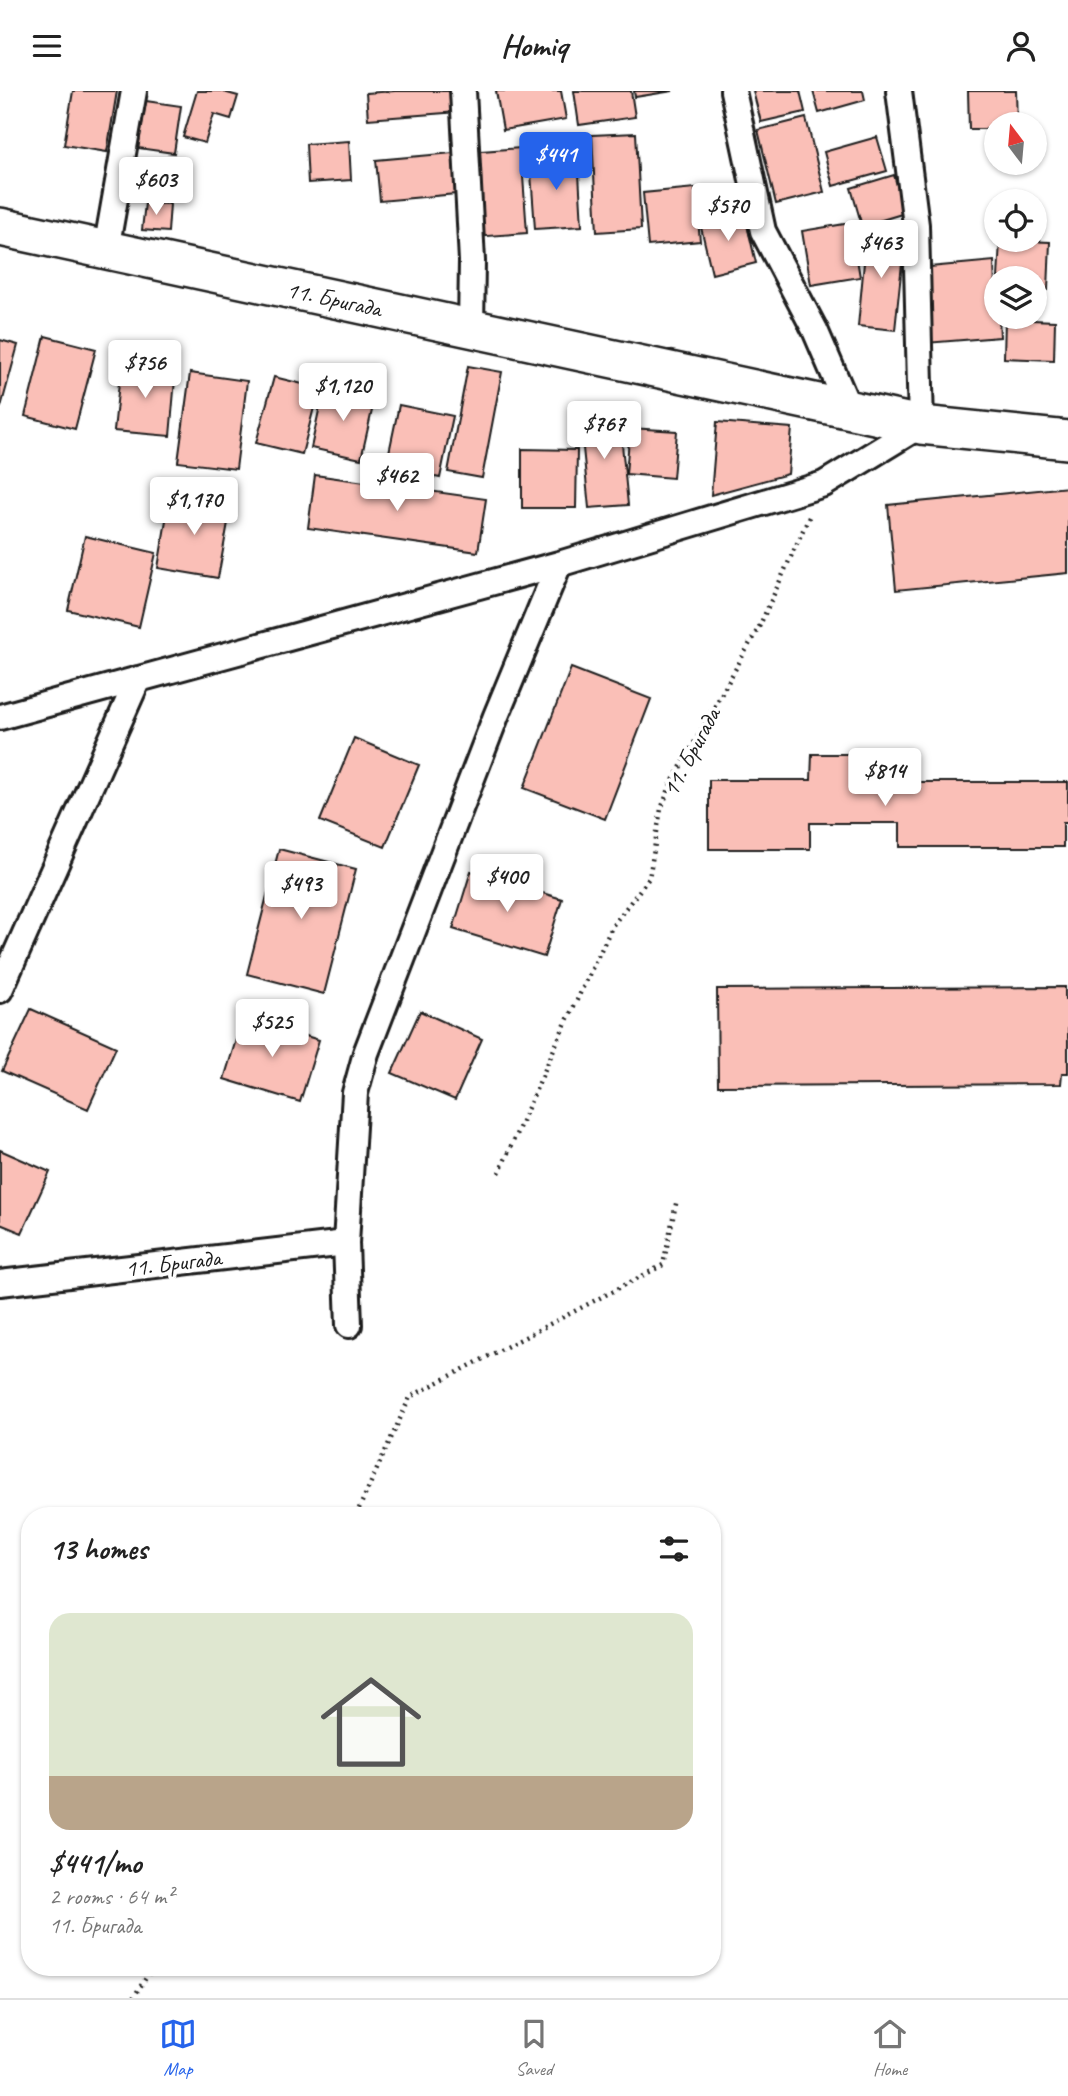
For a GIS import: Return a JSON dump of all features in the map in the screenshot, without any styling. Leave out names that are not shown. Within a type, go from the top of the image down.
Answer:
[{"type":"main road","name":"11. Бригада","points":[[0,227],[921,425],[1068,440]]},
{"type":"street","points":[[106,250],[134,91]]},
{"type":"street","points":[[463,91],[472,261],[471,328]]},
{"type":"street","points":[[733,91],[763,231],[815,330],[849,409]]},
{"type":"street","points":[[0,717],[559,564],[824,484],[921,425],[916,225],[899,91]]},
{"type":"street","points":[[349,1325],[346,1243],[355,1093],[366,1053],[496,716],[559,564]]},
{"type":"street","points":[[0,991],[138,679]]},
{"type":"street","name":"11. Бригада","points":[[0,1283],[346,1243]]},
{"type":"path","name":"11. Бригада","points":[[499,1173],[613,925],[649,878],[661,809],[671,784],[759,627],[824,484]]},
{"type":"path","points":[[360,1507],[410,1397],[663,1265],[677,1199]]},
{"type":"path","points":[[132,1998],[147,1976]]},
{"type":"building","points":[[73,91],[117,91],[107,152],[64,145]]},
{"type":"building","points":[[197,91],[220,91],[238,96],[231,119],[214,114],[205,143],[183,137]]},
{"type":"building","points":[[457,91],[458,112],[368,119],[366,93]]},
{"type":"building","points":[[496,91],[561,91],[566,119],[503,130]]},
{"type":"building","points":[[574,91],[631,91],[635,117],[579,125]]},
{"type":"building","points":[[634,91],[673,91],[635,97]]},
{"type":"building","points":[[753,91],[800,91],[805,112],[761,122]]},
{"type":"building","points":[[813,91],[863,91],[865,100],[819,113]]},
{"type":"building","points":[[968,91],[1016,91],[1017,112],[984,112],[984,129],[969,129]]},
{"type":"building","points":[[146,101],[181,106],[174,153],[138,148]]},
{"type":"building","points":[[806,118],[824,192],[776,204],[758,130]]},
{"type":"building","points":[[636,133],[641,229],[597,232],[592,135]]},
{"type":"building","points":[[877,137],[887,171],[833,186],[824,152]]},
{"type":"building","points":[[349,141],[351,180],[308,183],[306,144]]},
{"type":"building","points":[[521,148],[527,233],[474,237],[468,152]]},
{"type":"building","points":[[453,153],[456,194],[380,201],[376,160]]},
{"type":"building","points":[[578,156],[582,226],[535,229],[530,159]]},
{"type":"building","points":[[894,175],[905,213],[862,226],[851,188]]},
{"type":"building","points":[[695,188],[700,241],[648,246],[643,193]]},
{"type":"building","points":[[145,203],[170,204],[168,232],[142,230]]},
{"type":"building","points":[[744,212],[756,263],[712,274],[700,223]]},
{"type":"building","points":[[851,223],[860,277],[811,285],[802,231]]},
{"type":"building","points":[[867,231],[905,235],[895,330],[858,326]]},
{"type":"building","points":[[1047,242],[1050,242],[1048,290],[1047,266],[999,266],[999,252],[1047,252]]},
{"type":"building","points":[[994,261],[994,266],[984,266],[984,329],[1000,329],[1000,337],[926,343],[919,268]]},
{"type":"building","points":[[1047,321],[1055,321],[1054,360],[1004,358],[1005,329],[1047,329]]},
{"type":"building","points":[[45,336],[96,349],[75,429],[25,416]]},
{"type":"building","points":[[0,340],[18,345],[1,407],[0,407]]},
{"type":"building","points":[[121,363],[176,368],[170,436],[114,431]]},
{"type":"building","points":[[468,366],[502,372],[482,478],[448,472]]},
{"type":"building","points":[[190,373],[247,381],[236,469],[178,462]]},
{"type":"building","points":[[274,377],[319,388],[302,454],[256,443]]},
{"type":"building","points":[[324,387],[375,397],[361,459],[311,448]]},
{"type":"building","points":[[399,405],[453,416],[440,478],[386,467]]},
{"type":"building","points":[[619,414],[628,505],[589,508],[580,418]]},
{"type":"building","points":[[717,422],[792,428],[788,474],[711,495]]},
{"type":"building","points":[[630,428],[677,431],[673,478],[626,474]]},
{"type":"building","points":[[522,449],[577,450],[576,508],[522,508]]},
{"type":"building","points":[[315,475],[486,499],[478,552],[308,528]]},
{"type":"building","points":[[1068,487],[1068,573],[896,590],[888,505]]},
{"type":"building","points":[[170,496],[231,506],[218,578],[158,568]]},
{"type":"building","points":[[85,536],[156,553],[139,627],[68,610]]},
{"type":"building","points":[[571,668],[651,699],[605,819],[524,788]]},
{"type":"building","points":[[354,738],[419,765],[385,847],[320,821]]},
{"type":"building","points":[[812,754],[897,754],[897,782],[1068,782],[1068,823],[1063,823],[1063,847],[900,847],[900,823],[810,823],[810,849],[709,849],[709,780],[811,780]]},
{"type":"building","points":[[279,849],[356,869],[324,994],[247,974]]},
{"type":"building","points":[[471,871],[562,899],[544,957],[453,929]]},
{"type":"building","points":[[1065,987],[1065,999],[1068,999],[1068,1073],[1062,1073],[1061,1084],[718,1086],[717,989]]},
{"type":"building","points":[[31,1009],[116,1047],[88,1109],[2,1071]]},
{"type":"building","points":[[420,1011],[482,1039],[455,1100],[392,1073]]},
{"type":"building","points":[[243,1017],[319,1040],[300,1102],[224,1079]]},
{"type":"building","points":[[0,1150],[50,1172],[22,1233],[0,1224]]}]
